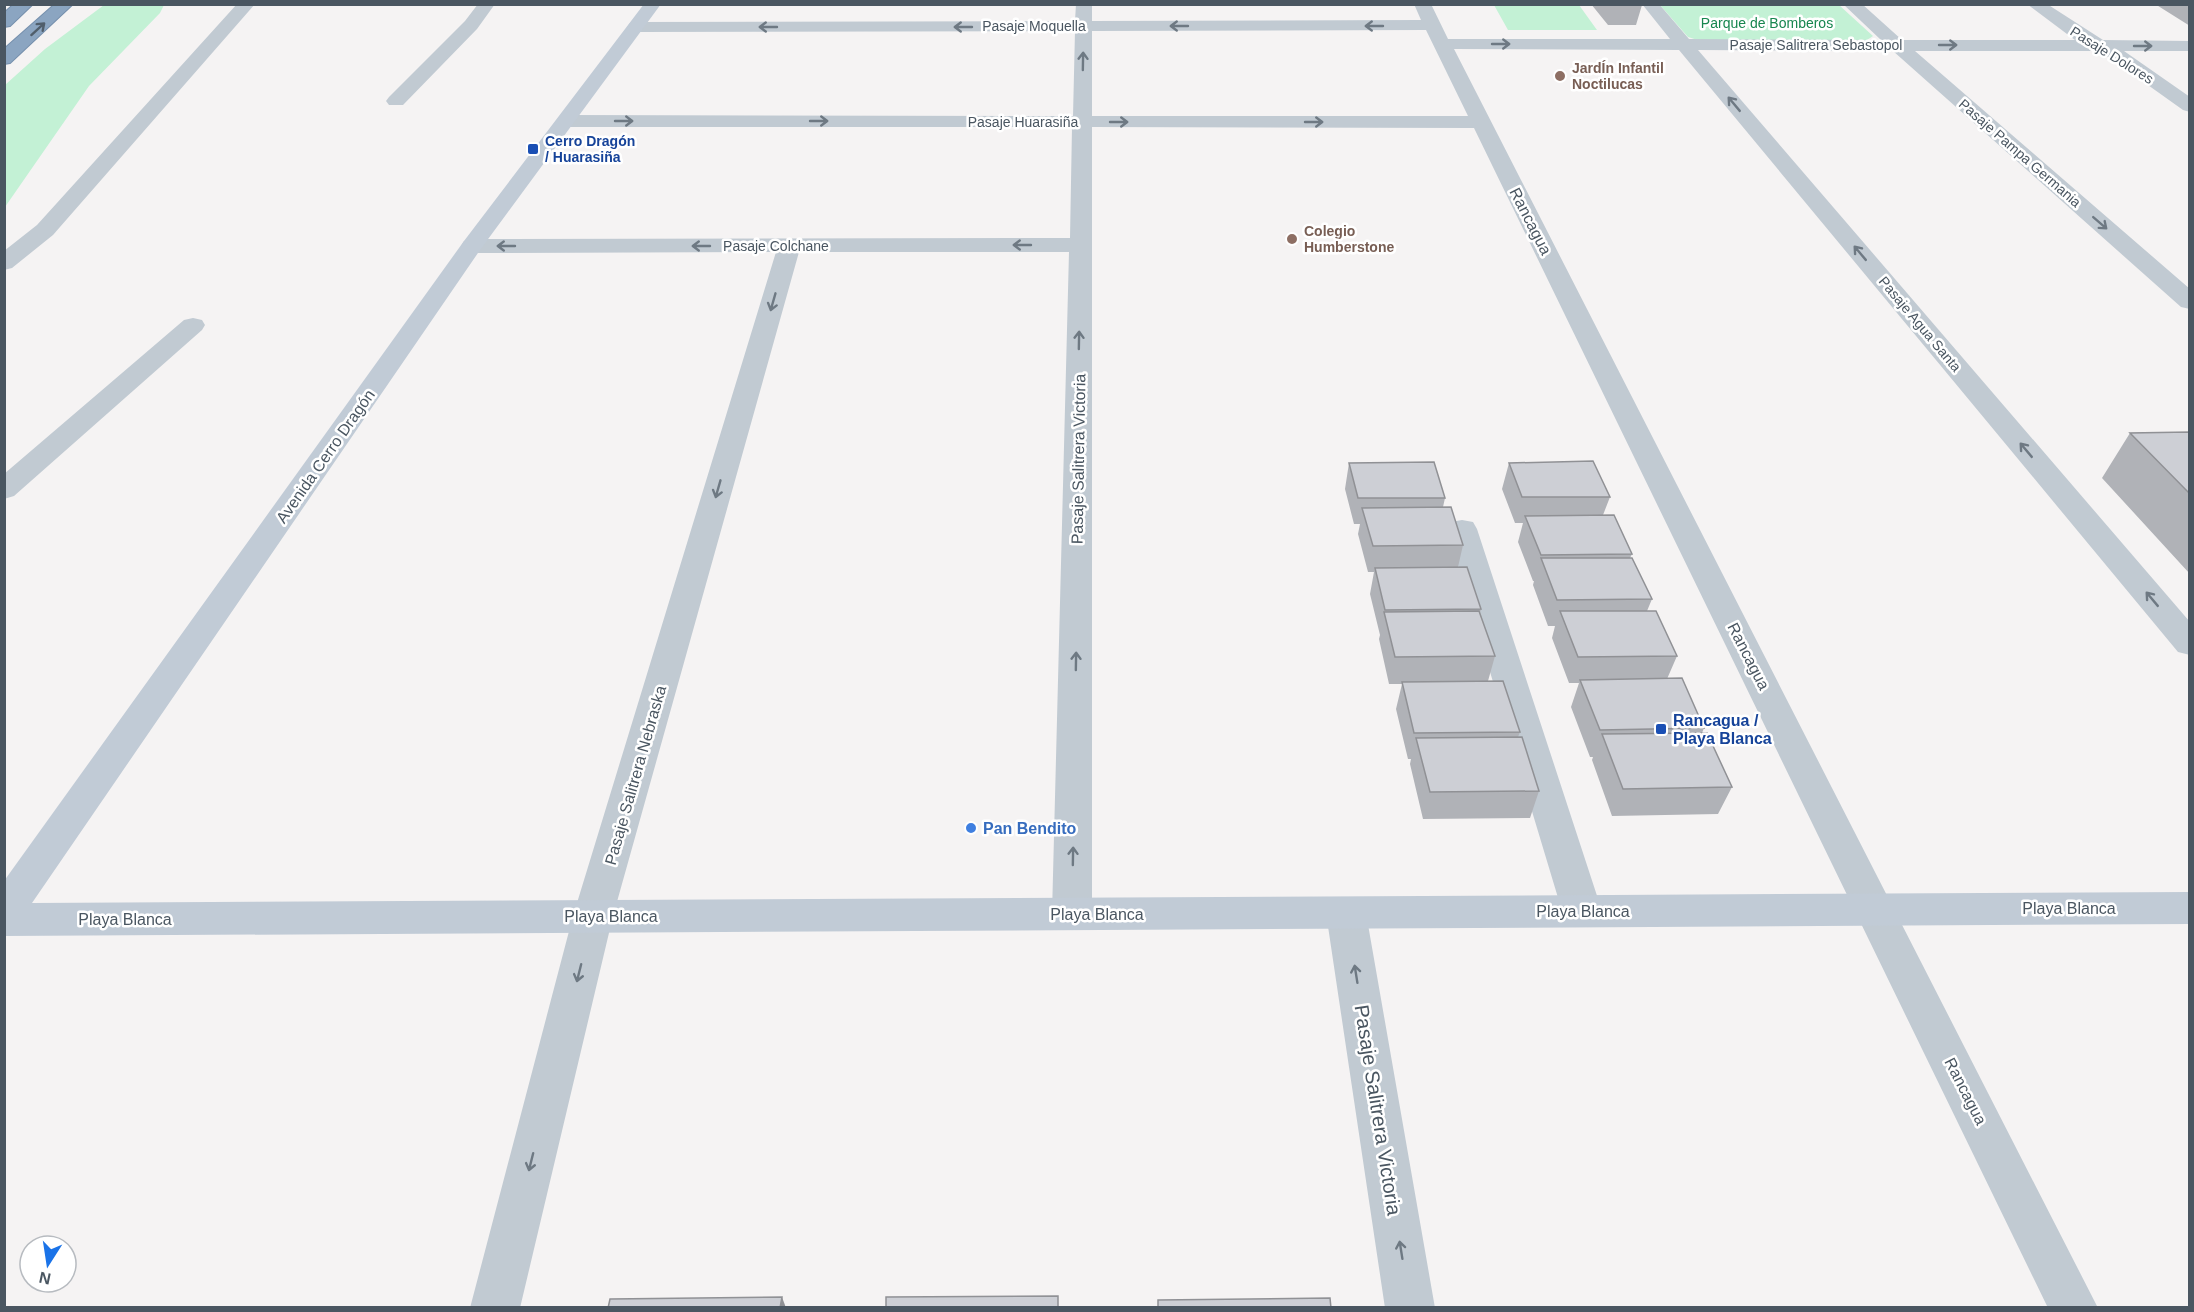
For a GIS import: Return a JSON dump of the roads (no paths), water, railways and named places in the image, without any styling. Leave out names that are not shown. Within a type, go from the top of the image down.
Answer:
[{"type":"highway","points":[[4,21],[25,4]]},
{"type":"highway","points":[[7,55],[65,4]]},
{"type":"street","points":[[4,263],[45,230],[247,4]]},
{"type":"street","points":[[396,101],[471,25],[487,4]]},
{"type":"street","name":"Avenida Cerro Dragón","points":[[4,913],[472,246],[653,4]]},
{"type":"street","name":"Pasaje Agua Santa","points":[[1650,4],[2190,644]]},
{"type":"street","name":"Pasaje Pampa Germania","points":[[1851,4],[2190,302]]},
{"type":"street","name":"Pasaje Dolores","points":[[2035,4],[2082,38],[2100,46],[2190,106]]},
{"type":"street","name":"Pasaje Moquella","points":[[636,27],[1083,15],[1432,25]]},
{"type":"street","name":"Pasaje Salitrera Victoria","points":[[1072,914],[1083,15]]},
{"type":"street","name":"Pasaje Salitrera Sebastopol","points":[[1432,25],[1684,45],[2190,46]]},
{"type":"street","name":"Rancagua","points":[[1432,25],[2074,1308]]},
{"type":"street","name":"Pasaje Huarasiña","points":[[566,121],[1481,122]]},
{"type":"street","name":"Pasaje Colchane","points":[[472,246],[1080,245]]},
{"type":"street","name":"Pasaje Salitrera Nebraska","points":[[495,1308],[594,916],[789,246]]},
{"type":"street","points":[[4,490],[193,325]]},
{"type":"street","points":[[1462,529],[1582,911]]},
{"type":"street","name":"Playa Blanca","points":[[4,920],[2190,908]]},
{"type":"street","name":"Pasaje Salitrera Victoria","points":[[1346,913],[1410,1308]]},
{"type":"place","name":"JardÍn Infantil Noctilucas","points":[[1560,76]]},
{"type":"place","name":"Cerro Dragón / Huarasiña","points":[[533,149]]},
{"type":"place","name":"Colegio Humberstone","points":[[1292,239]]},
{"type":"place","name":"Rancagua / Playa Blanca","points":[[1661,729]]},
{"type":"place","name":"Pan Bendito","points":[[971,828]]},
{"type":"park label","name":"Parque de Bomberos","points":[[1767,23]]}]
